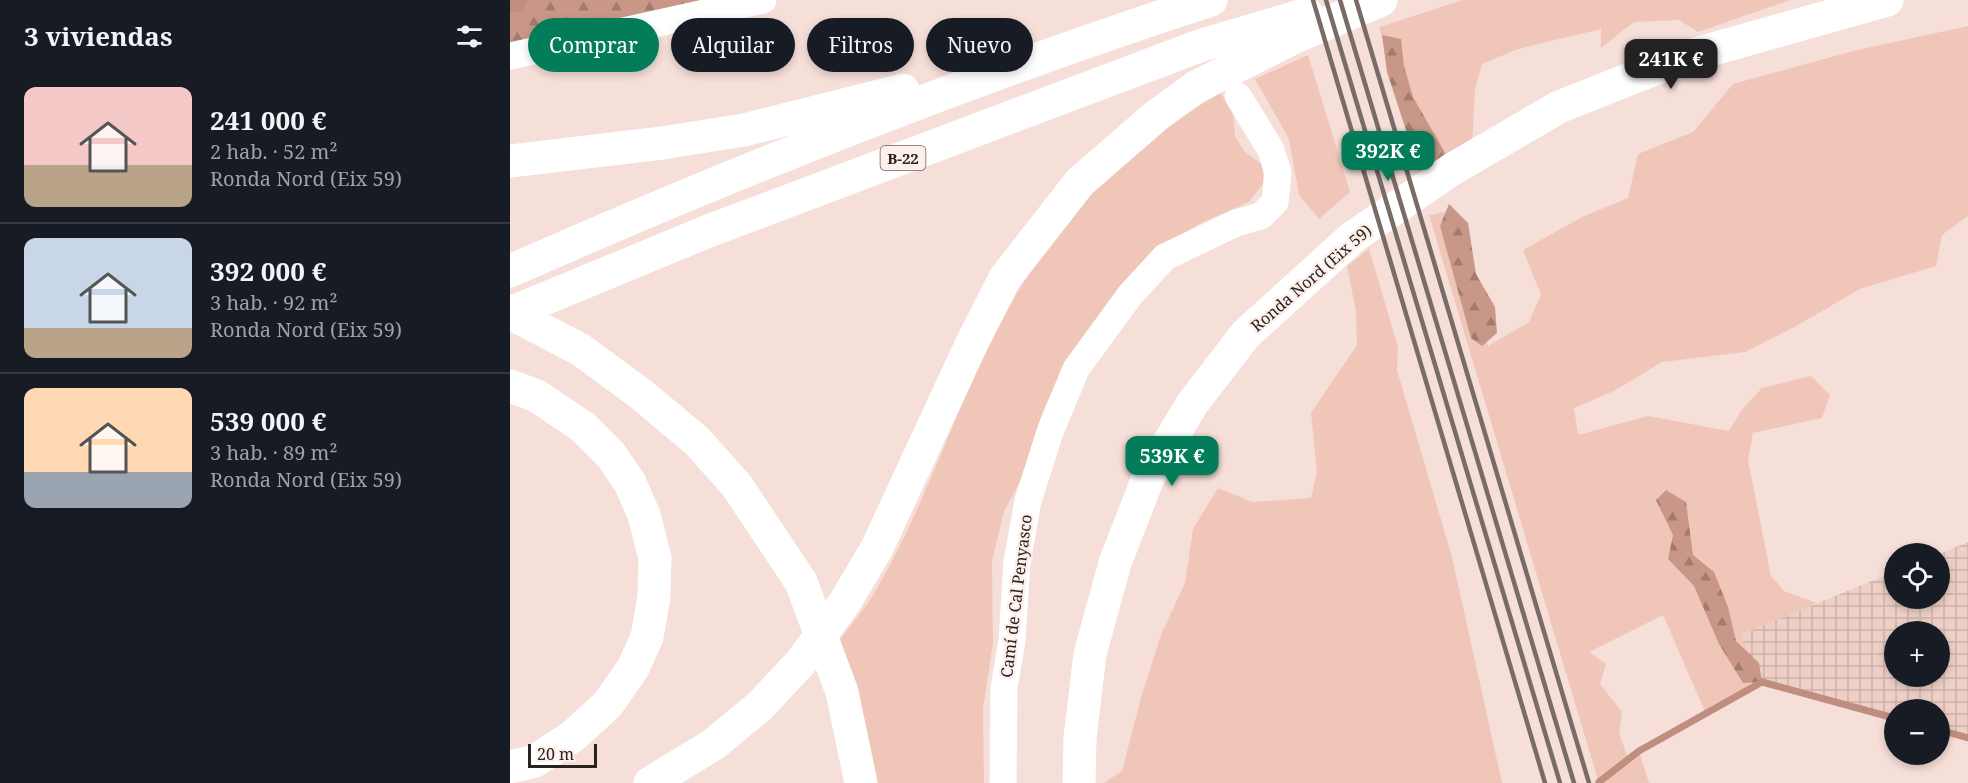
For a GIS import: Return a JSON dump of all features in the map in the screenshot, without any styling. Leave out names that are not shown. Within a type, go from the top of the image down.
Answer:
[{"type":"main road","points":[[510,271],[796,151],[1065,49],[1211,0]]},
{"type":"main road","name":"B-22","points":[[510,313],[711,230],[1202,45],[1355,0]]},
{"type":"main road","points":[[650,783],[714,744],[761,705],[801,662],[845,602],[877,548],[966,356],[1005,278],[1080,182],[1156,116],[1196,87],[1295,37],[1381,0]]},
{"type":"main road","name":"Ronda Nord (Eix 59)","points":[[1079,783],[1080,738],[1090,654],[1115,563],[1148,478],[1192,404],[1246,334],[1353,237],[1451,170],[1559,107],[1685,57],[1887,0]]},
{"type":"main road","points":[[510,161],[662,143],[744,130],[1065,49]]},
{"type":"main road","points":[[510,313],[582,350],[642,395],[697,441],[737,486],[801,582],[842,692],[861,783]]},
{"type":"main road","points":[[510,386],[537,396],[565,414],[583,427],[611,455],[630,483],[644,515],[654,558],[654,597],[647,637],[633,668],[608,704],[573,736],[535,761],[510,767]]},
{"type":"street","points":[[510,56],[763,0]]},
{"type":"street","name":"Camí de Cal Penyasco","points":[[1003,783],[1004,688],[1012,641],[1017,562],[1028,501],[1050,432],[1076,369],[1131,295],[1165,257],[1236,223],[1261,216],[1275,202],[1278,173],[1271,150],[1238,96]]},
{"type":"shaded area","points":[[1463,0],[1790,0],[1698,32],[1679,20],[1634,22],[1601,48],[1601,29],[1518,49],[1482,64],[1475,90],[1472,145],[1422,182],[1379,27]]},
{"type":"shaded area","points":[[1968,26],[1968,216],[1942,235],[1936,266],[1860,289],[1745,352],[1662,362],[1614,391],[1574,408],[1578,435],[1648,416],[1729,431],[1741,411],[1762,388],[1811,376],[1830,395],[1822,418],[1753,433],[1748,460],[1771,576],[1784,591],[1817,603],[1740,635],[1762,682],[1706,714],[1663,615],[1589,652],[1606,664],[1600,684],[1622,712],[1619,733],[1628,758],[1639,751],[1649,783],[1599,783],[1429,215],[1445,212],[1488,346],[1529,322],[1541,295],[1523,250],[1582,217],[1628,198],[1638,154],[1693,132],[1733,84],[1853,51]]},
{"type":"shaded area","points":[[1308,55],[1350,192],[1319,219],[1299,195],[1289,139],[1255,79]]},
{"type":"shaded area","points":[[1220,93],[1233,110],[1235,136],[1244,151],[1263,165],[1263,184],[1249,202],[1201,223],[1155,251],[1067,359],[1042,413],[1026,471],[1004,511],[992,561],[993,643],[983,709],[984,783],[877,783],[861,710],[839,641],[872,597],[898,550],[989,346],[1033,268],[1072,215],[1136,150],[1168,125]]},
{"type":"shaded area","points":[[1369,249],[1398,347],[1397,370],[1452,557],[1502,783],[1104,783],[1122,771],[1142,694],[1161,635],[1185,583],[1193,529],[1218,488],[1252,502],[1311,498],[1317,472],[1311,413],[1357,345],[1356,312],[1347,266]]},
{"type":"shaded area","points":[[1968,542],[1968,738],[1950,733],[1950,699],[1884,699],[1884,715],[1762,682],[1739,635],[1884,576],[1884,609],[1950,609],[1950,549]]},
{"type":"green space","points":[[510,0],[714,0],[629,18],[528,18],[528,39],[510,43]]},
{"type":"green space","points":[[1382,35],[1401,39],[1404,66],[1413,97],[1448,158],[1434,183],[1416,161],[1387,72]]},
{"type":"green space","points":[[1449,204],[1468,223],[1476,274],[1495,307],[1497,333],[1482,346],[1471,338],[1440,226]]},
{"type":"green space","points":[[1666,490],[1686,502],[1693,555],[1714,572],[1728,607],[1736,641],[1759,663],[1762,682],[1743,683],[1719,644],[1694,586],[1668,559],[1673,535],[1656,500]]},
{"type":"waterway","points":[[510,1],[515,0]]},
{"type":"waterway","points":[[1599,782],[1639,751],[1762,682],[1884,715]]},
{"type":"waterway","points":[[1950,733],[1968,738]]},
{"type":"railway","points":[[1313,0],[1545,783]]},
{"type":"railway","points":[[1326,0],[1560,783]]},
{"type":"railway","points":[[1340,0],[1574,783]]},
{"type":"railway","points":[[1356,0],[1589,783]]}]
